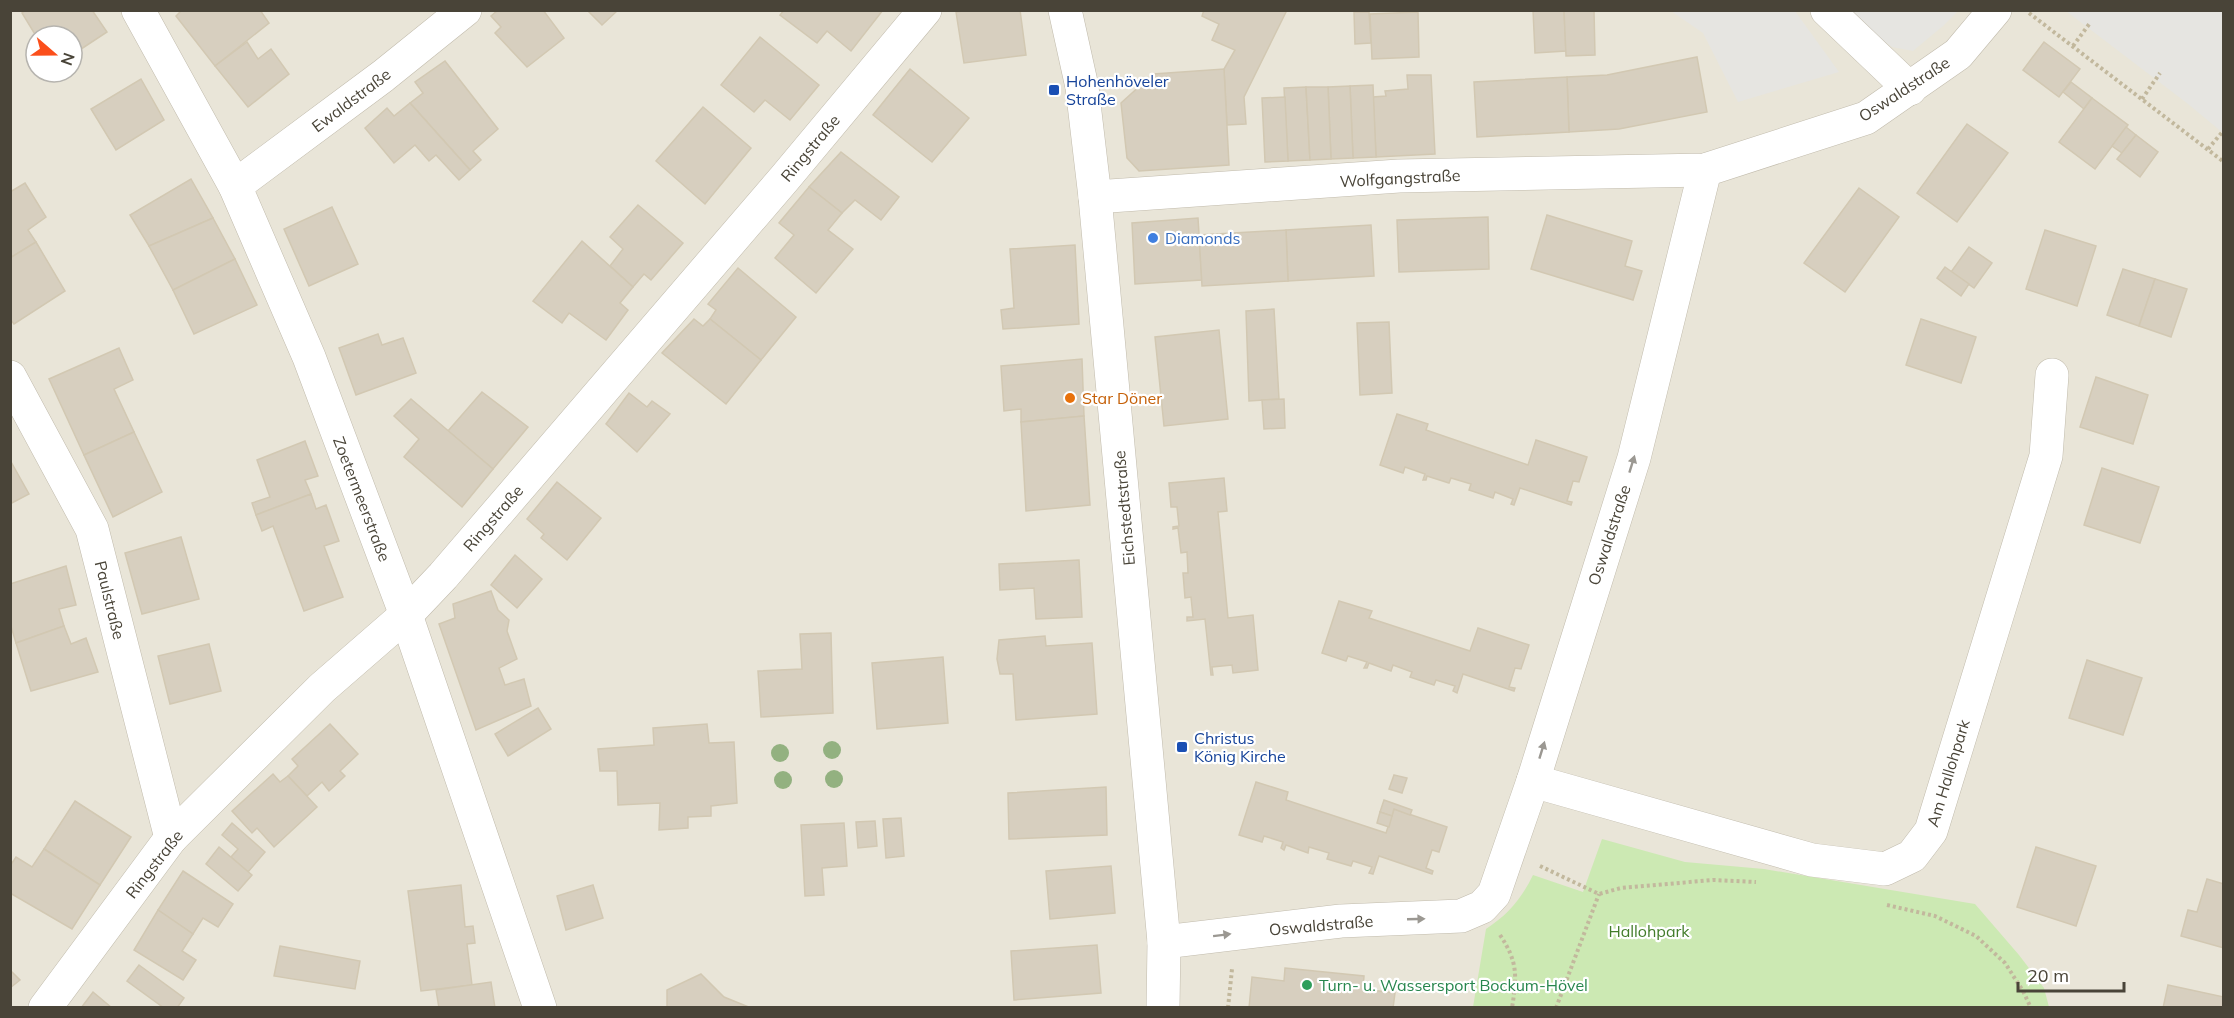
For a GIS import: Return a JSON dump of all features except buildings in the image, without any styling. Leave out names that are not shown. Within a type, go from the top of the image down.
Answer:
[{"type":"street","name":"Zoetermeerstraße","points":[[138,10],[235,186],[309,357],[406,615],[540,1008]]},
{"type":"street","name":"Ewaldstraße","points":[[235,186],[383,76],[465,10]]},
{"type":"street","name":"Ringstraße","points":[[45,1008],[171,838],[322,688],[406,615],[459,558],[776,188],[925,10]]},
{"type":"street","name":"Eichstedtstraße","points":[[1065,10],[1082,87],[1095,197],[1164,942],[1163,1008]]},
{"type":"street","points":[[1827,10],[1910,89]]},
{"type":"street","name":"Oswaldstraße","points":[[1164,942],[1341,921],[1461,916],[1482,907],[1494,894],[1533,781],[1634,458],[1705,170],[1866,118],[1958,54],[1995,10]]},
{"type":"street","name":"Wolfgangstraße","points":[[1095,197],[1399,176],[1705,170]]},
{"type":"street","name":"Am Hallohpark","points":[[1533,781],[1812,861],[1885,869],[1912,856],[1931,831],[2046,456],[2052,375]]},
{"type":"street","name":"Paulstraße","points":[[10,377],[92,529],[171,838]]},
{"type":"path","points":[[2026,10],[2223,162]]},
{"type":"path","points":[[2073,46],[2090,23]]},
{"type":"path","points":[[2142,99],[2160,73]]},
{"type":"path","points":[[2208,149],[2223,130]]},
{"type":"path","points":[[1509,852],[1599,894],[1621,888],[1713,880],[1763,883]]},
{"type":"path","points":[[1556,1008],[1599,894]]},
{"type":"path","points":[[1883,903],[1935,916],[1976,936],[2005,963],[2031,1008]]},
{"type":"path","points":[[1482,907],[1512,952],[1517,976],[1512,1008]]},
{"type":"shaded area","points":[[11,11],[2223,11],[2223,1007],[11,1007]]},
{"type":"shaded area","points":[[1671,11],[1795,11],[1839,72],[1738,102],[1703,33]]},
{"type":"shaded area","points":[[1850,11],[1958,11],[1913,51],[1892,47],[1875,35]]},
{"type":"shaded area","points":[[2066,11],[2223,11],[2223,133],[2188,104]]},
{"type":"green space","name":"Hallohpark","points":[[1602,839],[1685,862],[1764,869],[1975,904],[2044,988],[2049,1007],[1473,1007],[1486,929],[1514,905],[1533,875],[1583,892]]},
{"type":"place","name":"Hohenhöveler Straße","points":[[1054,90]]},
{"type":"place","name":"Diamonds","points":[[1153,238]]},
{"type":"place","name":"Star Döner","points":[[1070,398]]},
{"type":"place","name":"Christus König Kirche","points":[[1182,747]]},
{"type":"place","name":"Turn- u. Wassersport Bockum-Hövel","points":[[1307,985]]}]
